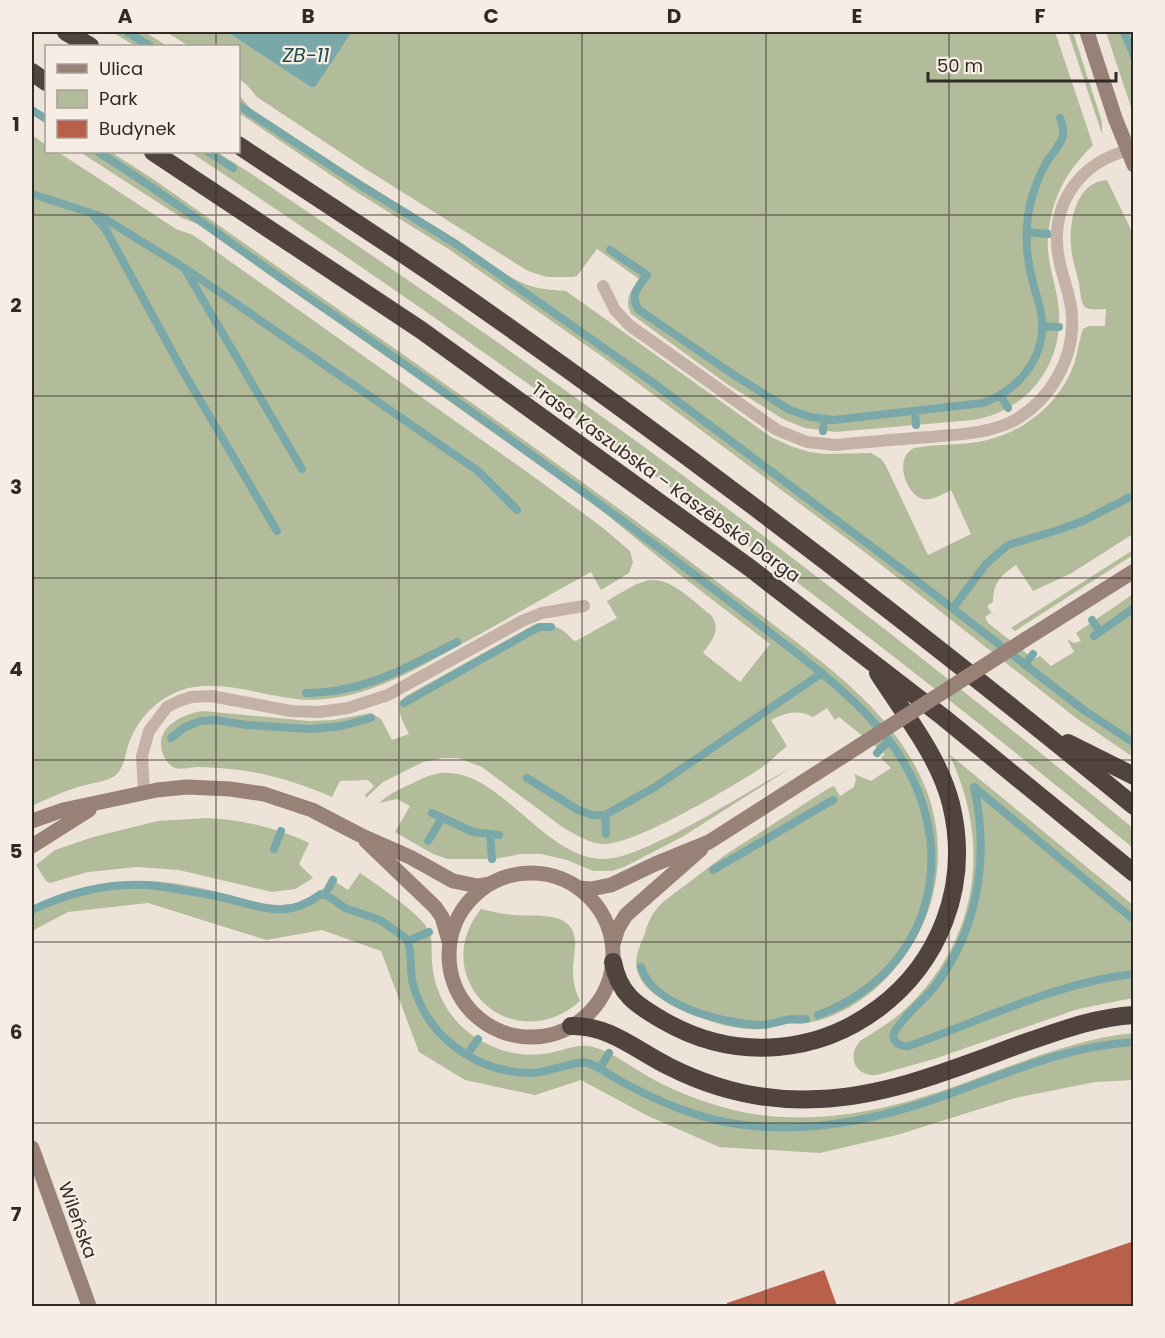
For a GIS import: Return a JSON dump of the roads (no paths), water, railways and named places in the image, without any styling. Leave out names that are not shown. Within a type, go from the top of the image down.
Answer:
[{"type":"highway","points":[[66,32],[88,45]]},
{"type":"highway","points":[[32,72],[45,81]]},
{"type":"highway","name":"Trasa Kaszubska – Kaszëbskô Darga","points":[[240,146],[451,287],[782,526],[975,676],[1134,806]]},
{"type":"highway","name":"Trasa Kaszubska – Kaszëbskô Darga","points":[[155,153],[421,330],[750,568],[1134,873]]},
{"type":"highway","points":[[613,953],[616,977],[623,991],[646,1011],[696,1036],[733,1046],[771,1048],[804,1044],[835,1034],[856,1023],[895,996],[918,970],[937,940],[950,907],[957,871],[957,834],[951,802],[940,772],[871,662]]},
{"type":"highway","points":[[1036,726],[1134,776]]},
{"type":"highway","points":[[571,1026],[587,1026],[602,1030],[668,1067],[723,1089],[785,1099],[819,1099],[877,1092],[1085,1023],[1134,1015]]},
{"type":"main road","points":[[1087,32],[1134,165]]},
{"type":"main road","points":[[360,835],[400,876],[435,907],[447,930],[452,978],[469,1008],[495,1029],[512,1035],[546,1036],[571,1026],[592,1010],[603,996],[610,979],[618,928],[626,915],[709,842],[1134,571]]},
{"type":"main road","points":[[32,820],[63,810],[144,792],[203,787],[264,794],[321,814],[453,881],[478,886],[517,874],[533,873],[549,875],[578,888],[591,889],[611,885],[709,842]]},
{"type":"main road","points":[[32,846],[69,821],[105,802]]},
{"type":"main road","points":[[450,944],[461,912],[472,898],[492,883]]},
{"type":"main road","points":[[578,888],[600,911],[608,927],[613,953]]},
{"type":"main road","name":"Wileńska","points":[[32,1148],[88,1306]]},
{"type":"lane","points":[[603,286],[615,310],[629,325],[766,423],[797,439],[821,445],[836,445],[986,431],[1015,420],[1028,411],[1058,377],[1065,363],[1072,333],[1071,302],[1058,251],[1058,226],[1064,202],[1069,190],[1089,169],[1130,149]]},
{"type":"lane","points":[[144,792],[142,756],[149,731],[167,707],[179,701],[191,697],[210,696],[291,711],[319,712],[348,708],[388,695],[522,621],[542,613],[584,606]]},
{"type":"water","name":"ZB-11","points":[[227,32],[352,32],[316,86],[312,88]]},
{"type":"waterway","points":[[127,32],[148,45]]},
{"type":"waterway","points":[[1124,32],[1134,56]]},
{"type":"waterway","points":[[240,106],[360,185],[456,244],[648,379],[908,574],[1085,711],[1134,743]]},
{"type":"waterway","points":[[32,110],[45,118]]},
{"type":"waterway","points":[[610,250],[647,275],[635,296],[639,310],[788,409],[810,417],[834,420],[983,403],[1008,390],[1018,381],[1027,371],[1039,347],[1042,319],[1029,267],[1027,224],[1037,182],[1063,136],[1060,118]]},
{"type":"waterway","points":[[100,153],[171,200],[620,519],[817,670],[864,711],[878,727],[891,743],[914,781],[927,821],[931,861],[926,899],[913,935],[890,967],[858,994],[818,1015]]},
{"type":"waterway","points":[[210,153],[233,168]]},
{"type":"waterway","points":[[32,194],[100,216],[186,269],[478,471],[517,510]]},
{"type":"waterway","points":[[94,216],[106,230],[180,366],[277,531]]},
{"type":"waterway","points":[[1027,232],[1048,234]]},
{"type":"waterway","points":[[186,271],[302,469]]},
{"type":"waterway","points":[[1042,326],[1059,327]]},
{"type":"waterway","points":[[1000,395],[1008,408]]},
{"type":"waterway","points":[[915,411],[916,425]]},
{"type":"waterway","points":[[823,431],[824,419]]},
{"type":"waterway","points":[[953,608],[986,564],[1008,545],[1083,521],[1134,495]]},
{"type":"waterway","points":[[1094,636],[1134,608]]},
{"type":"waterway","points":[[1092,620],[1100,632]]},
{"type":"waterway","points":[[404,703],[539,627],[551,627]]},
{"type":"waterway","points":[[306,693],[346,689],[384,677],[457,642]]},
{"type":"waterway","points":[[1025,665],[1033,654]]},
{"type":"waterway","points":[[527,778],[578,810],[592,815],[605,815],[655,787],[822,673]]},
{"type":"waterway","points":[[171,738],[185,727],[201,721],[215,720],[247,725],[311,729],[342,726],[371,718]]},
{"type":"waterway","points":[[877,753],[889,740]]},
{"type":"waterway","points":[[974,787],[981,841],[976,894],[969,920],[960,945],[947,968],[931,991],[898,1026],[893,1036],[895,1041],[909,1046],[1076,985],[1134,974]]},
{"type":"waterway","points":[[974,787],[1134,920]]},
{"type":"waterway","points":[[713,870],[833,800]]},
{"type":"waterway","points":[[432,813],[473,832],[499,835]]},
{"type":"waterway","points":[[605,815],[606,834]]},
{"type":"waterway","points":[[428,841],[442,818]]},
{"type":"waterway","points":[[274,849],[281,831]]},
{"type":"waterway","points":[[490,835],[492,859]]},
{"type":"waterway","points":[[325,895],[333,880]]},
{"type":"waterway","points":[[32,910],[88,890],[132,885],[171,888],[280,909],[293,908],[307,903],[321,894],[328,896],[345,908],[380,920],[407,939],[413,984],[420,1003],[442,1035],[456,1048],[473,1058],[491,1066],[530,1073],[577,1063],[588,1063],[639,1091],[675,1107],[699,1116],[752,1126],[806,1127],[860,1120],[938,1098],[1058,1056],[1083,1049],[1134,1042]]},
{"type":"waterway","points":[[408,941],[429,932]]},
{"type":"waterway","points":[[641,967],[648,981],[659,992],[674,1002],[710,1016],[760,1025],[792,1019],[806,1019]]},
{"type":"waterway","points":[[467,1055],[478,1039]]},
{"type":"waterway","points":[[600,1068],[609,1053]]}]
